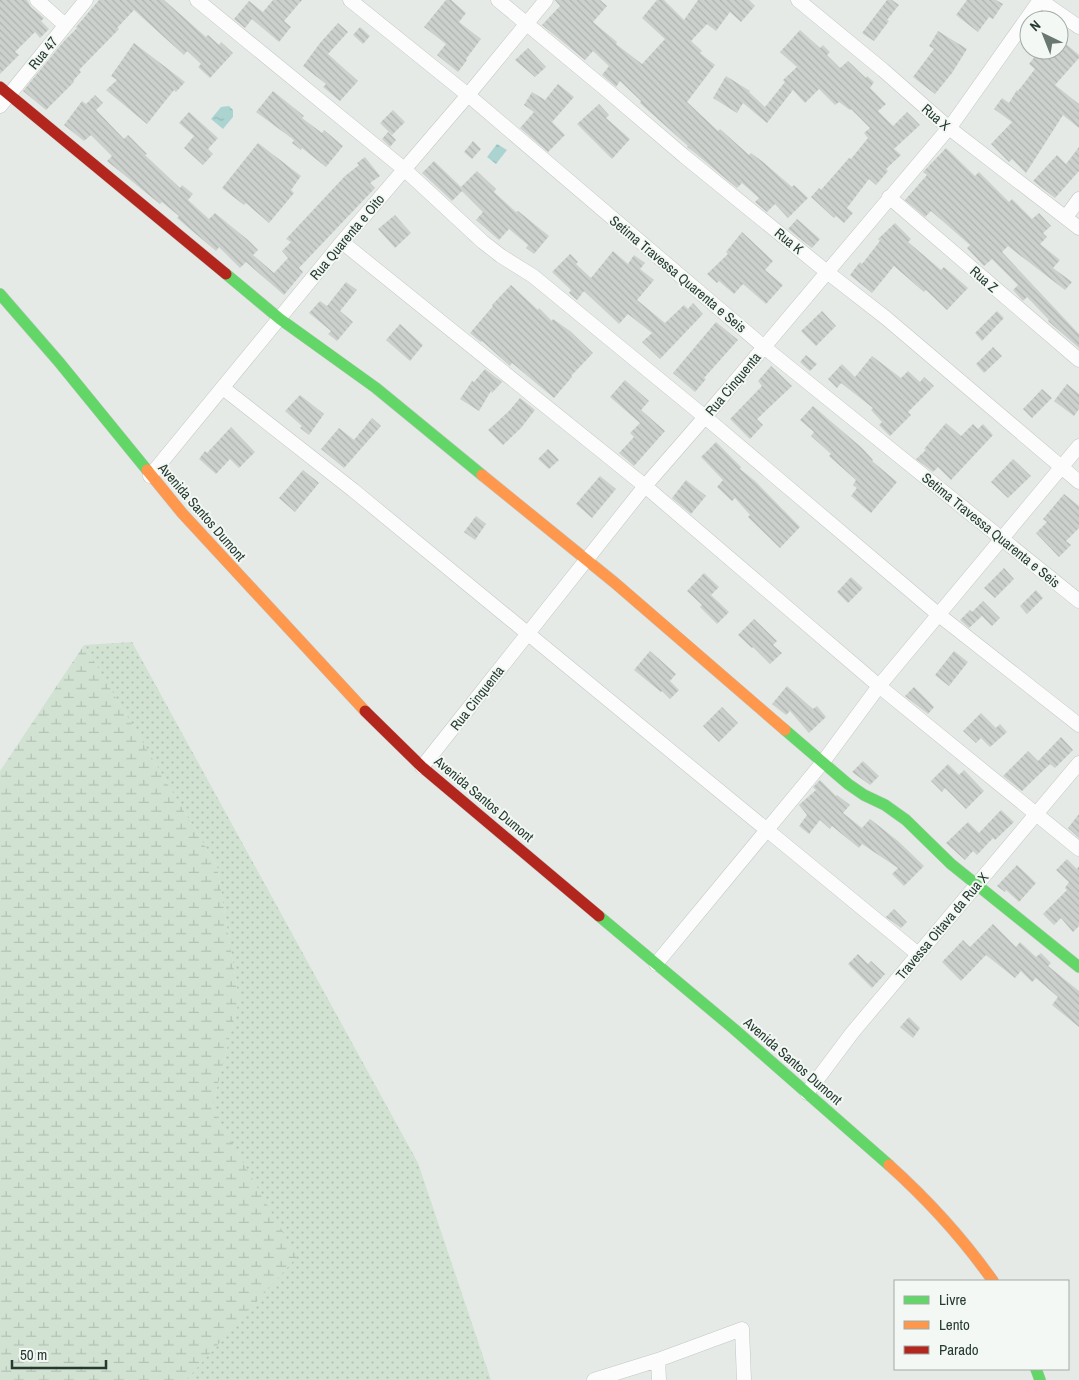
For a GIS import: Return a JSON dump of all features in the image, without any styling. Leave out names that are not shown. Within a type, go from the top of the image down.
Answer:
[{"type":"main road","points":[[5,91],[280,320],[376,388],[615,583],[823,762],[864,795],[906,820],[951,864],[1079,967]]},
{"type":"main road","name":"Avenida Santos Dumont","points":[[0,294],[95,405],[150,476],[182,513],[322,666],[422,767],[807,1093],[917,1190],[948,1221],[992,1280]]},
{"type":"street","points":[[37,0],[65,25]]},
{"type":"street","name":"Rua 47","points":[[0,106],[5,91],[86,0]]},
{"type":"street","points":[[197,0],[404,169],[482,242],[533,276],[705,417],[938,615],[1079,725]]},
{"type":"street","name":"Setima Travessa Quarenta e Seis","points":[[350,0],[468,95],[764,347],[1079,601]]},
{"type":"street","name":"Rua K","points":[[498,0],[684,156],[960,379],[1079,482]]},
{"type":"street","name":"Rua Quarenta e Oito","points":[[150,476],[280,320],[342,242],[468,95],[546,0]]},
{"type":"street","name":"Rua X","points":[[798,0],[883,70],[949,128],[1079,228]]},
{"type":"street","points":[[1036,2],[1079,27]]},
{"type":"street","name":"Rua Cinquenta","points":[[422,767],[645,486],[949,128],[1036,2]]},
{"type":"street","name":"Rua Z","points":[[889,197],[1079,360]]},
{"type":"street","points":[[1066,217],[1079,198]]},
{"type":"street","points":[[342,242],[645,486],[879,686],[1079,849]]},
{"type":"street","points":[[223,388],[353,490],[918,954]]},
{"type":"street","points":[[656,964],[823,762],[879,686],[1079,446]]},
{"type":"street","name":"Travessa Oitava da Rua X","points":[[807,1093],[852,1033],[1079,763]]},
{"type":"street","points":[[594,1380],[658,1360],[742,1330],[744,1380]]},
{"type":"street","points":[[658,1360],[659,1380]]},
{"type":"green space","points":[[132,642],[418,1163],[491,1380],[186,1380],[296,1257],[212,1108],[239,1000],[217,866],[84,645]]},
{"type":"green space","points":[[84,645],[217,866],[239,1000],[212,1108],[297,1257],[186,1380],[0,1380],[0,771]]},
{"type":"water","points":[[229,106],[233,110],[233,117],[223,129],[211,119],[221,107]]},
{"type":"water","points":[[497,144],[507,150],[496,164],[487,157]]},
{"type":"building","points":[[0,0],[27,0],[31,7],[44,18],[41,21],[49,29],[40,38],[35,32],[15,52],[19,55],[0,74]]},
{"type":"building","points":[[99,0],[164,0],[206,37],[208,35],[219,45],[221,42],[233,53],[210,78],[198,67],[201,64],[187,51],[184,55],[134,10],[117,28],[119,29],[79,70],[81,72],[74,82],[46,110],[23,91]]},
{"type":"building","points":[[273,0],[302,0],[284,21],[291,27],[279,42],[252,19],[245,28],[234,19],[249,1],[263,12]]},
{"type":"building","points":[[446,0],[451,0],[466,13],[459,22],[481,39],[458,72],[437,55],[446,44],[424,27]]},
{"type":"building","points":[[555,0],[600,0],[607,6],[593,22],[617,42],[616,44],[642,64],[665,39],[642,18],[657,0],[664,0],[684,20],[698,0],[749,0],[755,6],[741,22],[730,12],[716,31],[707,24],[691,41],[702,51],[700,53],[715,65],[687,102],[718,131],[720,129],[749,155],[751,153],[792,187],[794,185],[808,198],[788,218],[775,204],[767,212],[755,202],[759,198],[742,183],[737,188],[687,147],[640,103],[641,101],[620,81],[616,87],[602,75],[609,66],[593,51],[585,60],[542,25],[560,6]]},
{"type":"building","points":[[887,0],[892,0],[899,5],[874,41],[862,33]]},
{"type":"building","points":[[967,0],[996,0],[1003,4],[993,19],[989,17],[978,32],[956,15]]},
{"type":"building","points":[[338,23],[348,32],[328,54],[358,81],[340,101],[323,87],[326,84],[303,66]]},
{"type":"building","points":[[360,27],[370,36],[363,44],[353,35]]},
{"type":"building","points":[[800,30],[820,48],[823,45],[830,52],[827,55],[840,68],[848,61],[866,78],[867,76],[874,82],[870,88],[886,104],[878,111],[893,126],[907,112],[920,125],[894,149],[901,155],[886,169],[888,171],[876,185],[869,179],[847,208],[853,213],[844,223],[836,216],[834,218],[811,197],[819,188],[821,190],[849,158],[851,159],[868,138],[864,133],[870,128],[851,109],[839,102],[835,105],[819,89],[805,103],[793,90],[767,123],[743,103],[737,113],[713,98],[726,76],[750,91],[765,107],[785,82],[783,80],[797,67],[780,52]]},
{"type":"building","points":[[938,31],[967,49],[952,73],[935,94],[913,77],[934,49],[929,46]]},
{"type":"building","points":[[134,43],[185,82],[176,92],[174,90],[147,124],[106,90],[117,80],[111,76]]},
{"type":"building","points":[[1069,46],[1079,55],[1079,58],[1055,85],[1079,104],[1079,128],[1063,115],[1026,173],[1012,159],[1009,162],[991,144],[1012,122],[994,109],[1002,98],[1009,103],[1017,90],[1035,69],[1029,64],[1032,60],[1069,60]]},
{"type":"building","points":[[528,48],[546,67],[535,77],[515,60]]},
{"type":"building","points":[[558,84],[574,97],[552,122],[565,135],[548,152],[520,128],[534,112],[524,105],[532,92],[545,100]]},
{"type":"building","points":[[273,91],[304,116],[302,118],[322,133],[324,130],[343,146],[326,167],[302,148],[301,150],[292,143],[294,140],[256,112]]},
{"type":"building","points":[[95,95],[103,103],[96,110],[124,139],[128,135],[147,154],[145,155],[180,188],[182,185],[193,194],[188,200],[209,219],[215,213],[248,240],[258,250],[253,255],[274,273],[288,258],[282,251],[291,242],[286,239],[345,176],[359,165],[357,163],[365,157],[380,176],[370,183],[375,188],[299,268],[303,272],[284,295],[246,262],[240,268],[219,247],[216,251],[177,218],[179,216],[162,202],[160,204],[107,161],[112,156],[91,135],[84,141],[64,125],[82,101],[86,104]]},
{"type":"building","points":[[599,104],[609,115],[606,118],[630,139],[612,159],[577,124]]},
{"type":"building","points":[[393,110],[405,122],[392,135],[380,123]]},
{"type":"building","points":[[189,112],[218,138],[208,149],[213,154],[203,165],[184,148],[194,136],[179,123]]},
{"type":"building","points":[[388,132],[396,140],[390,147],[382,139]]},
{"type":"building","points":[[473,141],[481,149],[472,159],[464,152]]},
{"type":"building","points":[[258,143],[301,176],[291,190],[294,193],[269,223],[246,203],[244,205],[222,188]]},
{"type":"building","points":[[1079,147],[1079,171],[1055,198],[1033,181],[1057,155],[1066,164]]},
{"type":"building","points":[[946,148],[975,176],[979,172],[1009,202],[1012,199],[1032,219],[1039,213],[1051,226],[1043,233],[1047,237],[1040,244],[1060,260],[1053,268],[1072,282],[1065,290],[1008,246],[1002,252],[1079,334],[1079,348],[1048,321],[1027,297],[1023,301],[1021,299],[1013,290],[1018,285],[992,259],[984,266],[967,248],[970,245],[931,211],[925,217],[905,200],[927,175],[923,172]]},
{"type":"building","points":[[434,161],[461,187],[477,171],[496,189],[494,192],[516,212],[518,211],[549,236],[534,254],[526,248],[528,245],[509,229],[499,240],[476,220],[483,212],[462,191],[452,201],[422,173]]},
{"type":"building","points":[[395,215],[411,233],[395,248],[378,229]]},
{"type":"building","points":[[797,219],[820,239],[812,248],[788,229]]},
{"type":"building","points":[[895,223],[911,239],[908,242],[941,270],[944,267],[968,288],[947,310],[926,290],[924,292],[894,266],[872,293],[850,275],[860,262],[862,264],[880,241],[878,239]]},
{"type":"building","points":[[742,232],[773,261],[765,270],[783,285],[766,304],[743,284],[734,294],[719,281],[717,283],[707,274],[728,254],[726,252]]},
{"type":"building","points":[[613,251],[628,264],[634,255],[645,263],[640,269],[654,280],[637,300],[665,323],[684,305],[688,309],[693,303],[703,314],[660,359],[642,342],[652,333],[628,314],[619,324],[584,291],[577,300],[569,293],[571,290],[552,272],[570,254],[578,262],[576,264],[591,278]]},
{"type":"building","points":[[346,282],[357,290],[340,311],[353,322],[337,341],[328,334],[331,331],[309,313],[320,301],[327,306]]},
{"type":"building","points":[[511,285],[552,321],[553,319],[570,331],[593,353],[571,376],[554,398],[512,363],[510,366],[470,333]]},
{"type":"building","points":[[822,311],[836,326],[816,346],[801,331]]},
{"type":"building","points":[[997,311],[1004,318],[982,341],[975,333]]},
{"type":"building","points":[[716,322],[738,340],[704,378],[706,379],[695,392],[673,373]]},
{"type":"building","points":[[400,324],[423,345],[410,361],[386,340]]},
{"type":"building","points":[[993,347],[1002,356],[984,373],[976,364]]},
{"type":"building","points":[[806,355],[817,364],[810,371],[800,362]]},
{"type":"building","points":[[872,356],[901,378],[908,371],[920,382],[924,377],[934,386],[908,412],[911,415],[890,436],[879,425],[882,422],[871,410],[873,408],[841,383],[837,388],[828,379],[842,364],[855,377]]},
{"type":"building","points":[[771,366],[792,386],[757,419],[763,425],[750,439],[730,419],[762,386],[758,381]]},
{"type":"building","points":[[485,369],[502,382],[492,393],[491,391],[479,411],[460,399],[472,381],[474,382]]},
{"type":"building","points":[[625,380],[649,401],[641,410],[665,431],[634,466],[619,453],[634,437],[630,433],[640,423],[610,397]]},
{"type":"building","points":[[1067,384],[1079,394],[1079,409],[1074,416],[1054,401]]},
{"type":"building","points":[[1042,389],[1052,398],[1032,418],[1023,409]]},
{"type":"building","points":[[300,395],[324,414],[309,435],[285,411]]},
{"type":"building","points":[[520,398],[535,410],[521,428],[503,445],[488,430]]},
{"type":"building","points":[[813,406],[862,448],[872,461],[897,482],[871,513],[851,496],[857,488],[853,485],[856,480],[829,456],[831,454],[811,436],[814,432],[800,420]]},
{"type":"building","points":[[372,418],[381,426],[344,468],[321,449],[339,428],[354,440]]},
{"type":"building","points":[[946,423],[961,436],[973,424],[978,429],[983,424],[993,435],[951,480],[938,467],[933,472],[916,459],[926,450],[924,449]]},
{"type":"building","points":[[231,427],[255,452],[239,468],[230,459],[216,474],[199,459]]},
{"type":"building","points":[[716,442],[741,467],[740,469],[755,481],[800,527],[780,548],[748,517],[750,515],[735,498],[732,501],[717,487],[723,480],[701,457]]},
{"type":"building","points":[[548,449],[559,460],[549,469],[538,459]]},
{"type":"building","points":[[1013,459],[1031,476],[1008,498],[991,482]]},
{"type":"building","points":[[303,470],[319,483],[295,512],[279,498]]},
{"type":"building","points":[[600,476],[616,489],[592,518],[576,504]]},
{"type":"building","points":[[686,480],[706,496],[691,514],[672,498]]},
{"type":"building","points":[[1064,494],[1079,506],[1079,528],[1066,541],[1071,545],[1059,557],[1036,533],[1047,522],[1043,519]]},
{"type":"building","points":[[476,516],[486,524],[475,540],[464,532]]},
{"type":"building","points":[[1004,568],[1014,579],[995,598],[984,588]]},
{"type":"building","points":[[704,573],[719,587],[711,595],[729,612],[717,624],[700,607],[702,605],[687,591]]},
{"type":"building","points":[[851,577],[863,588],[848,603],[837,592]]},
{"type":"building","points":[[1036,590],[1043,598],[1027,614],[1020,606]]},
{"type":"building","points":[[983,601],[1000,618],[992,626],[982,616],[969,628],[960,620]]},
{"type":"building","points":[[754,619],[777,641],[773,645],[782,653],[770,664],[738,635]]},
{"type":"building","points":[[650,651],[676,674],[670,681],[679,690],[670,699],[634,670]]},
{"type":"building","points":[[954,651],[968,662],[949,686],[935,675]]},
{"type":"building","points":[[787,686],[813,709],[817,706],[826,717],[809,733],[790,711],[786,715],[772,704]]},
{"type":"building","points":[[914,687],[934,707],[928,714],[905,696]]},
{"type":"building","points":[[722,707],[738,723],[719,742],[703,726]]},
{"type":"building","points":[[981,713],[996,728],[1000,724],[1007,732],[990,747],[981,738],[976,743],[963,731]]},
{"type":"building","points":[[1061,737],[1073,750],[1055,768],[1050,764],[1022,791],[1003,776],[1028,751],[1038,761]]},
{"type":"building","points":[[863,761],[879,776],[870,785],[852,772]]},
{"type":"building","points":[[948,764],[959,775],[964,770],[984,791],[966,809],[945,788],[942,792],[931,781]]},
{"type":"building","points":[[820,780],[836,796],[850,805],[843,813],[862,828],[870,819],[898,841],[924,866],[904,886],[892,874],[898,868],[862,844],[859,848],[832,826],[830,829],[820,820],[809,834],[799,826],[807,815],[799,805],[816,790],[813,787]]},
{"type":"building","points":[[1001,810],[1014,822],[995,840],[993,838],[977,855],[973,851],[965,860],[946,843],[968,822],[979,833]]},
{"type":"building","points":[[1079,814],[1079,838],[1068,828]]},
{"type":"building","points":[[1067,859],[1077,869],[1079,866],[1079,926],[1073,932],[1061,918],[1054,925],[1043,914],[1067,890],[1065,888],[1069,882],[1056,870]]},
{"type":"building","points":[[1017,865],[1036,883],[1019,902],[1006,890],[1005,892],[997,886]]},
{"type":"building","points":[[894,909],[907,922],[901,928],[886,917]]},
{"type":"building","points":[[993,924],[1016,947],[1020,942],[1036,957],[1041,953],[1051,963],[1048,966],[1079,991],[1079,1027],[1052,1005],[1058,997],[1036,978],[1032,982],[1021,971],[1015,978],[986,955],[961,981],[942,962],[963,940],[970,947]]},
{"type":"building","points":[[858,954],[868,964],[871,961],[885,974],[872,988],[848,964]]},
{"type":"building","points":[[909,1017],[920,1028],[913,1038],[900,1027]]},
{"type":"traffic: fast","points":[[226,274],[280,319],[376,388],[482,475]]},
{"type":"traffic: fast","points":[[0,294],[59,362],[147,470]]},
{"type":"traffic: fast","points":[[785,730],[848,784],[864,795],[885,805],[906,820],[951,864],[1079,967]]},
{"type":"traffic: fast","points":[[599,916],[734,1029],[889,1165]]},
{"type":"traffic: fast","points":[[1036,1370],[1040,1380]]},
{"type":"traffic: slow","points":[[147,470],[182,513],[365,711]]},
{"type":"traffic: slow","points":[[482,475],[615,583],[785,730]]},
{"type":"traffic: slow","points":[[889,1165],[944,1220],[992,1280]]},
{"type":"traffic: jam","points":[[0,87],[226,274]]},
{"type":"traffic: jam","points":[[365,711],[422,767],[599,916]]}]
